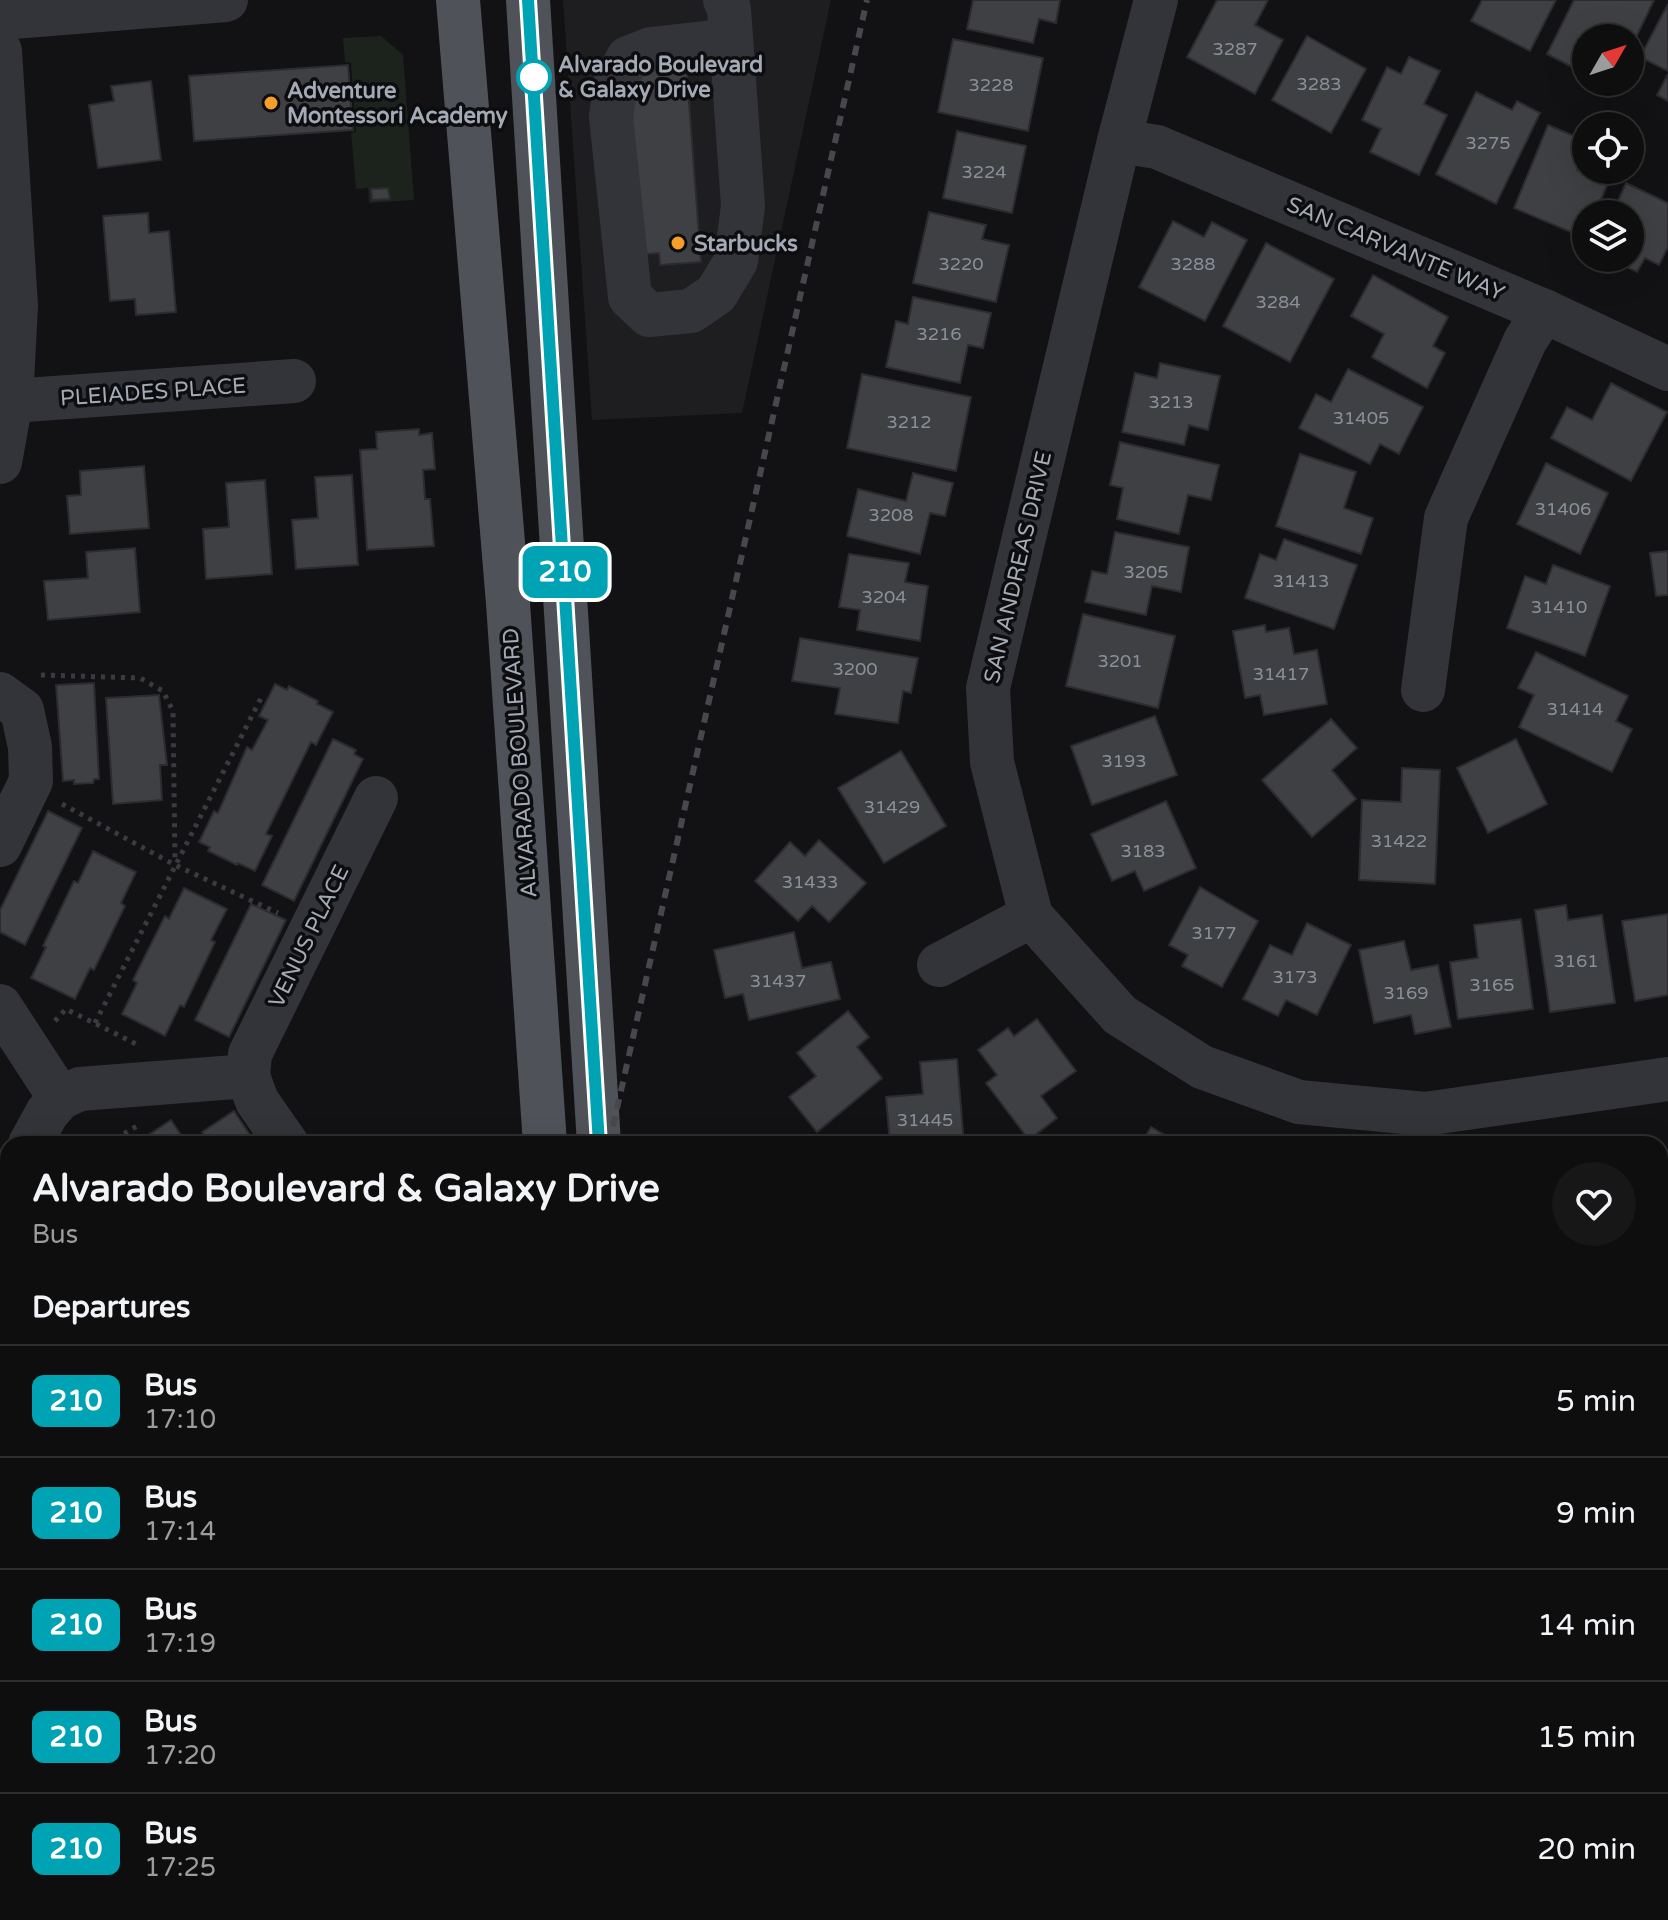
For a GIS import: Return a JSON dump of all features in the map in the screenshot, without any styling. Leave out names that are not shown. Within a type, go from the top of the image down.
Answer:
[{"type":"main road","name":"ALVARADO BOULEVARD","points":[[458,0],[508,603],[544,1136]]},
{"type":"main road","points":[[528,0],[599,1136]]},
{"type":"street","points":[[0,6],[1,0]]},
{"type":"street","points":[[0,18],[226,0]]},
{"type":"street","name":"SAN ANDREAS DRIVE","points":[[1156,0],[1119,141],[988,688],[992,762],[1031,916],[1120,1015],[1202,1067],[1299,1102],[1425,1114],[1668,1079]]},
{"type":"street","points":[[728,20],[743,206],[736,261],[716,294],[691,311],[649,315],[630,297],[611,117],[616,80],[628,58],[728,20]]},
{"type":"street","points":[[0,51],[16,306],[11,401],[0,462]]},
{"type":"street","name":"SAN CARVANTE WAY","points":[[1119,141],[1157,147],[1544,311],[1668,369]]},
{"type":"street","points":[[1423,690],[1446,518],[1525,341],[1544,311]]},
{"type":"street","name":"PLEIADES PLACE","points":[[11,401],[294,381]]},
{"type":"street","points":[[0,694],[22,710],[30,747],[31,781],[0,845]]},
{"type":"street","name":"VENUS PLACE","points":[[248,1076],[250,1054],[376,798]]},
{"type":"street","points":[[939,965],[1031,916]]},
{"type":"street","points":[[0,1006],[60,1098]]},
{"type":"street","points":[[34,1136],[60,1098],[80,1089],[248,1076],[257,1101],[281,1136]]},
{"type":"path","points":[[38,675],[140,678],[163,691],[173,711],[175,865]]},
{"type":"path","points":[[95,1023],[261,698]]},
{"type":"path","points":[[29,786],[175,865],[312,929]]},
{"type":"shaded area","points":[[563,0],[831,0],[742,413],[592,420]]},
{"type":"shaded area","points":[[381,36],[403,55],[414,200],[369,203],[368,188],[356,189],[351,133],[356,132],[351,63],[345,62],[343,38]]},
{"type":"building","points":[[973,0],[1060,0],[1056,23],[1039,19],[1033,43],[967,29]]},
{"type":"building","points":[[1217,0],[1268,0],[1255,25],[1283,40],[1255,94],[1187,57]]},
{"type":"building","points":[[1482,0],[1556,0],[1530,51],[1471,21]]},
{"type":"building","points":[[1574,0],[1654,0],[1642,24],[1572,24],[1572,67],[1547,54]]},
{"type":"building","points":[[1668,4],[1668,71],[1644,59],[1644,49]]},
{"type":"building","points":[[1307,36],[1366,69],[1331,133],[1272,100]]},
{"type":"building","points":[[953,39],[1043,58],[1028,131],[938,112]]},
{"type":"building","points":[[1409,57],[1440,71],[1424,104],[1447,115],[1419,175],[1370,152],[1381,129],[1362,120],[1387,67],[1401,74]]},
{"type":"building","points":[[686,62],[701,262],[660,265],[659,253],[633,255],[626,75]]},
{"type":"building","name":"Adventure Montessori Academy","points":[[348,65],[353,130],[194,141],[189,76]]},
{"type":"building","points":[[1668,74],[1668,101],[1657,95]]},
{"type":"building","points":[[151,81],[161,160],[98,168],[89,105],[114,101],[111,86]]},
{"type":"building","points":[[1476,92],[1512,110],[1517,101],[1540,113],[1496,204],[1436,174]]},
{"type":"building","points":[[1548,125],[1572,135],[1572,184],[1608,184],[1601,200],[1572,200],[1572,233],[1514,208]]},
{"type":"building","points":[[957,131],[1026,146],[1012,213],[943,198]]},
{"type":"building","points":[[1628,184],[1668,203],[1668,247],[1659,265],[1644,260],[1644,200],[1618,200]]},
{"type":"building","points":[[388,188],[390,199],[372,200],[371,189]]},
{"type":"building","points":[[929,212],[986,225],[982,239],[1009,245],[996,302],[913,283]]},
{"type":"building","points":[[148,213],[149,233],[169,231],[176,312],[136,315],[135,299],[110,301],[103,216]]},
{"type":"building","points":[[1173,221],[1204,237],[1212,222],[1247,240],[1205,321],[1139,287]]},
{"type":"building","points":[[1266,243],[1334,279],[1290,362],[1223,326]]},
{"type":"building","points":[[1373,275],[1448,317],[1433,346],[1445,353],[1427,388],[1372,357],[1384,334],[1351,316]]},
{"type":"building","points":[[913,297],[991,313],[983,348],[968,345],[960,383],[886,367],[896,321],[908,324]]},
{"type":"building","points":[[1160,363],[1220,376],[1208,430],[1189,425],[1184,445],[1122,432],[1135,373],[1157,378]]},
{"type":"building","points":[[1348,369],[1423,407],[1399,454],[1380,444],[1370,464],[1299,428],[1316,394],[1331,402]]},
{"type":"building","points":[[862,374],[971,397],[956,471],[847,448]]},
{"type":"building","points":[[1611,383],[1667,412],[1631,481],[1551,438],[1567,407],[1592,420]]},
{"type":"building","points":[[419,429],[419,435],[432,433],[435,469],[423,470],[425,499],[430,499],[434,546],[367,550],[360,450],[377,449],[376,432]]},
{"type":"building","points":[[1120,442],[1219,465],[1211,500],[1188,495],[1179,534],[1117,519],[1123,488],[1110,485]]},
{"type":"building","points":[[1300,454],[1356,472],[1344,508],[1373,518],[1361,554],[1276,526]]},
{"type":"building","points":[[1546,463],[1608,493],[1580,554],[1517,524]]},
{"type":"building","points":[[144,466],[149,528],[70,534],[67,496],[81,495],[80,471]]},
{"type":"building","points":[[913,473],[953,483],[945,516],[930,513],[920,554],[847,536],[858,489],[906,501]]},
{"type":"building","points":[[352,475],[358,565],[296,569],[292,520],[318,518],[315,477]]},
{"type":"building","points":[[265,480],[272,574],[206,579],[203,529],[229,527],[226,483]]},
{"type":"building","points":[[1115,532],[1189,547],[1181,592],[1152,586],[1146,615],[1085,602],[1092,571],[1107,574]]},
{"type":"building","points":[[1284,539],[1357,565],[1334,629],[1245,598],[1260,554],[1276,560]]},
{"type":"building","points":[[135,548],[140,612],[48,620],[44,581],[88,578],[86,552]]},
{"type":"building","points":[[1668,551],[1668,595],[1656,596],[1650,553]]},
{"type":"building","points":[[849,554],[909,563],[905,582],[928,586],[920,641],[857,630],[860,610],[839,607]]},
{"type":"building","points":[[1553,565],[1610,586],[1585,656],[1507,628],[1525,576],[1546,584]]},
{"type":"building","points":[[1083,614],[1175,636],[1158,708],[1066,686]]},
{"type":"building","points":[[1265,625],[1266,632],[1289,628],[1294,654],[1317,650],[1327,704],[1264,715],[1260,695],[1245,698],[1233,631]]},
{"type":"building","points":[[800,638],[918,658],[911,693],[903,691],[898,723],[835,714],[840,688],[792,681]]},
{"type":"building","points":[[1536,652],[1628,696],[1616,721],[1632,729],[1612,772],[1519,727],[1534,695],[1518,688]]},
{"type":"building","points":[[94,683],[99,779],[94,779],[93,783],[74,784],[74,780],[63,781],[56,685]]},
{"type":"building","points":[[275,684],[287,690],[289,686],[333,712],[316,745],[311,742],[266,834],[272,836],[255,871],[208,851],[210,847],[199,842],[214,811],[218,813],[247,747],[252,750],[268,720],[259,716]]},
{"type":"building","points":[[159,695],[167,765],[160,765],[162,800],[113,804],[106,698]]},
{"type":"building","points":[[1155,716],[1177,775],[1092,805],[1071,746]]},
{"type":"building","points":[[1331,719],[1357,748],[1332,770],[1356,799],[1312,837],[1262,780]]},
{"type":"building","points":[[333,739],[356,750],[354,754],[363,759],[294,901],[262,885]]},
{"type":"building","points":[[1516,739],[1547,804],[1488,833],[1457,768]]},
{"type":"building","points":[[901,751],[946,826],[884,863],[838,788]]},
{"type":"building","points":[[1402,768],[1440,770],[1435,884],[1359,880],[1362,800],[1401,802]]},
{"type":"building","points":[[1166,801],[1196,868],[1144,891],[1135,871],[1112,881],[1091,834]]},
{"type":"building","points":[[48,811],[82,828],[25,945],[0,932],[0,910]]},
{"type":"building","points":[[819,840],[866,883],[829,922],[812,906],[798,921],[755,881],[790,842],[805,856]]},
{"type":"building","points":[[93,851],[136,872],[121,903],[125,906],[94,970],[90,968],[75,999],[31,978],[74,881],[78,883]]},
{"type":"building","points":[[1200,887],[1258,921],[1222,987],[1182,966],[1188,955],[1169,945]]},
{"type":"building","points":[[184,888],[227,909],[184,1007],[180,1005],[165,1036],[122,1014],[137,983],[133,980],[165,916],[169,919]]},
{"type":"building","points":[[251,904],[286,920],[229,1037],[195,1020]]},
{"type":"building","points":[[1566,905],[1568,920],[1602,915],[1615,1003],[1550,1012],[1535,910]]},
{"type":"building","points":[[1668,914],[1668,995],[1635,1001],[1622,921]]},
{"type":"building","points":[[1521,919],[1533,1009],[1458,1019],[1450,962],[1478,958],[1474,925]]},
{"type":"building","points":[[1307,923],[1351,945],[1317,1015],[1286,1000],[1278,1016],[1243,999],[1270,945],[1292,955]]},
{"type":"building","points":[[794,932],[802,968],[831,962],[840,999],[749,1020],[743,994],[725,998],[714,950]]},
{"type":"building","points":[[1404,941],[1411,970],[1438,965],[1451,1027],[1415,1034],[1411,1015],[1374,1023],[1359,950]]},
{"type":"building","points":[[848,1011],[869,1037],[857,1047],[882,1078],[817,1132],[789,1097],[816,1076],[797,1053]]},
{"type":"building","points":[[1037,1019],[1076,1071],[1041,1096],[1057,1118],[1034,1136],[1026,1136],[986,1083],[997,1075],[978,1050],[1008,1028],[1014,1036]]},
{"type":"building","points":[[957,1059],[963,1136],[889,1136],[886,1097],[923,1094],[920,1062]]},
{"type":"building","points":[[234,1111],[251,1136],[205,1136],[202,1132]]},
{"type":"building","points":[[171,1120],[182,1136],[147,1136]]},
{"type":"building","points":[[1151,1127],[1166,1136],[1146,1136]]},
{"type":"railway","points":[[611,1136],[867,0]]},
{"type":"bus line","name":"210","points":[[528,0],[599,1136]]},
{"type":"place","name":"Alvarado Boulevard & Galaxy Drive","points":[[534,77]]},
{"type":"place","name":"Adventure Montessori Academy","points":[[271,103]]},
{"type":"place","name":"Starbucks","points":[[678,243]]}]
